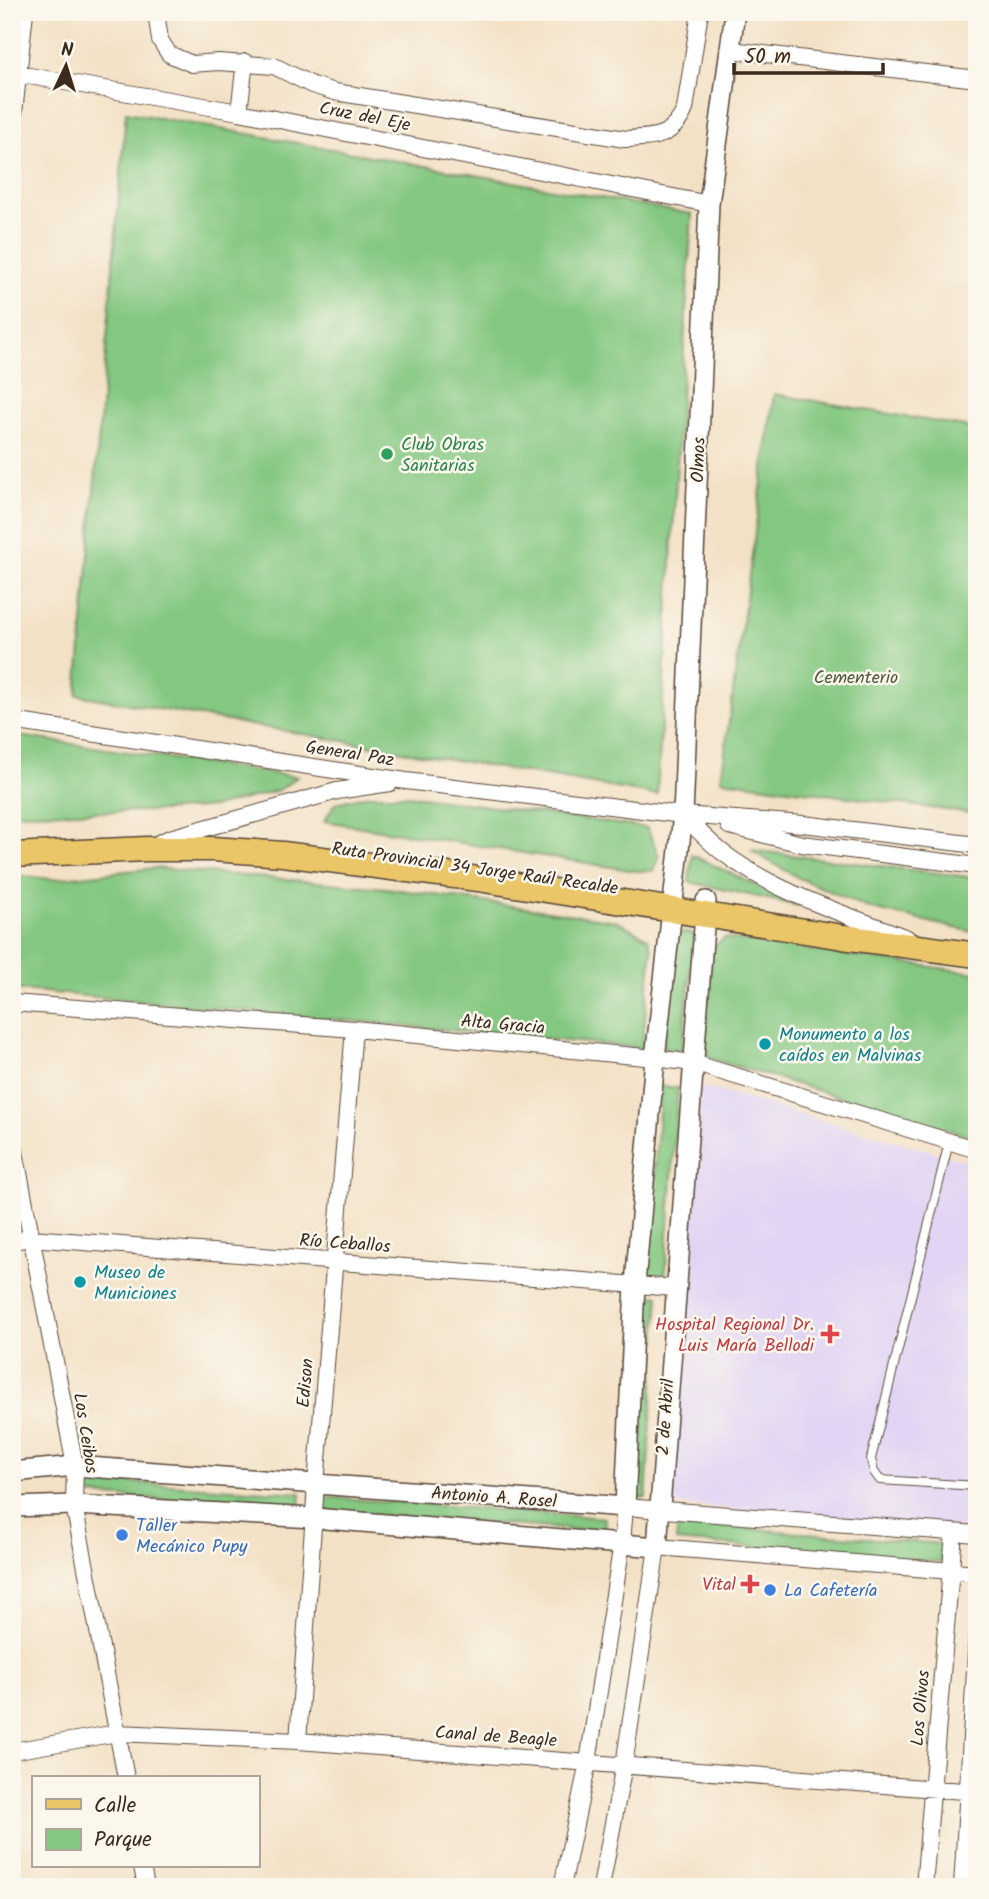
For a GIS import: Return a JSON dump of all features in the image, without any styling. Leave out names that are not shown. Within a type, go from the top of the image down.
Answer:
[{"type":"main road","name":"Ruta Provincial 34 Jorge Raúl Recalde","points":[[12,843],[170,838],[285,842],[674,903]]},
{"type":"main road","name":"Ruta Provincial 34 Jorge Raúl Recalde","points":[[12,855],[147,849],[214,849],[283,854],[845,926],[932,948],[977,955]]},
{"type":"street","points":[[12,131],[15,73],[25,12]]},
{"type":"street","points":[[156,12],[160,40],[169,54],[192,64],[218,61],[274,66],[312,85],[335,92],[625,139],[652,138],[669,132],[680,120],[685,109],[700,12]]},
{"type":"street","name":"Olmos","points":[[674,903],[682,815],[709,204],[735,12]]},
{"type":"street","points":[[731,50],[977,79]]},
{"type":"street","points":[[239,111],[245,62]]},
{"type":"street","name":"Cruz del Eje","points":[[15,73],[239,111],[709,204]]},
{"type":"street","name":"General Paz","points":[[12,721],[406,781],[682,815],[803,824],[977,845]]},
{"type":"street","points":[[147,849],[170,838],[337,791],[406,781]]},
{"type":"street","points":[[682,815],[721,851],[750,871],[792,892],[932,948]]},
{"type":"street","name":"General Paz","points":[[682,815],[802,844],[977,866]]},
{"type":"street","name":"2 de Abril","points":[[562,1887],[587,1762],[622,1543],[635,1284],[655,1058],[674,903]]},
{"type":"street","name":"2 de Abril","points":[[601,1887],[624,1765],[657,1547],[706,907]]},
{"type":"street","name":"Alta Gracia","points":[[12,1003],[354,1029],[693,1063],[977,1150]]},
{"type":"street","name":"Edison","points":[[298,1741],[316,1484],[354,1029]]},
{"type":"street","name":"Los Ceibos","points":[[12,1136],[75,1466],[74,1505],[126,1776]]},
{"type":"street","name":"Río Ceballos","points":[[12,1241],[31,1238],[675,1288]]},
{"type":"street","name":"Antonio A. Rosel","points":[[12,1472],[75,1466],[977,1534]]},
{"type":"street","name":"Antonio A. Rosel","points":[[12,1507],[74,1505],[314,1518],[977,1573]]},
{"type":"street","name":"Los Olivos","points":[[924,1887],[954,1533]]},
{"type":"street","points":[[962,1887],[972,1791],[977,1637]]},
{"type":"street","name":"Canal de Beagle","points":[[12,1751],[117,1733],[298,1741],[972,1791]]},
{"type":"street","points":[[142,1868],[146,1887]]},
{"type":"lane","points":[[949,1142],[871,1459],[874,1472],[880,1480],[977,1486]]},
{"type":"shaded area","name":"Hospital Regional Dr. Luis María Bellodi","points":[[700,1086],[977,1164],[977,1529],[670,1504]]},
{"type":"green space","name":"Club Obras Sanitarias","points":[[126,112],[692,214],[657,795],[77,695]]},
{"type":"green space","name":"Cementerio","points":[[774,394],[977,429],[977,814],[721,780]]},
{"type":"green space","points":[[12,735],[297,777],[279,790],[215,807],[161,811],[12,813]]},
{"type":"green space","points":[[369,795],[407,795],[647,828],[659,856],[653,871],[636,871],[324,821],[336,803]]},
{"type":"green space","points":[[750,850],[977,878],[977,933],[868,908],[797,877]]},
{"type":"green space","points":[[692,855],[800,906],[689,882]]},
{"type":"green space","points":[[155,868],[386,888],[617,921],[648,938],[652,950],[642,1048],[12,989],[12,875],[53,879]]},
{"type":"green space","points":[[677,932],[695,934],[682,1050],[664,1048]]},
{"type":"green space","points":[[725,938],[977,973],[977,1138],[709,1058],[702,1050],[713,947]]},
{"type":"green space","points":[[661,1086],[678,1088],[665,1279],[647,1277]]},
{"type":"green space","points":[[646,1295],[659,1296],[646,1498],[632,1497]]},
{"type":"green space","points":[[88,1480],[301,1493],[300,1508],[87,1495]]},
{"type":"green space","points":[[325,1497],[605,1518],[604,1532],[324,1511]]},
{"type":"green space","points":[[678,1523],[942,1544],[941,1562],[676,1541]]},
{"type":"place","name":"Club Obras Sanitarias","points":[[387,454]]},
{"type":"place","name":"Monumento a los caídos en Malvinas","points":[[765,1044]]},
{"type":"place","name":"Museo de Municiones","points":[[80,1282]]},
{"type":"place","name":"Hospital Regional Dr. Luis María Bellodi","points":[[830,1334]]},
{"type":"place","name":"Taller Mecánico Pupy","points":[[122,1535]]},
{"type":"place","name":"Vital","points":[[750,1584]]},
{"type":"place","name":"La Cafetería","points":[[770,1590]]}]
